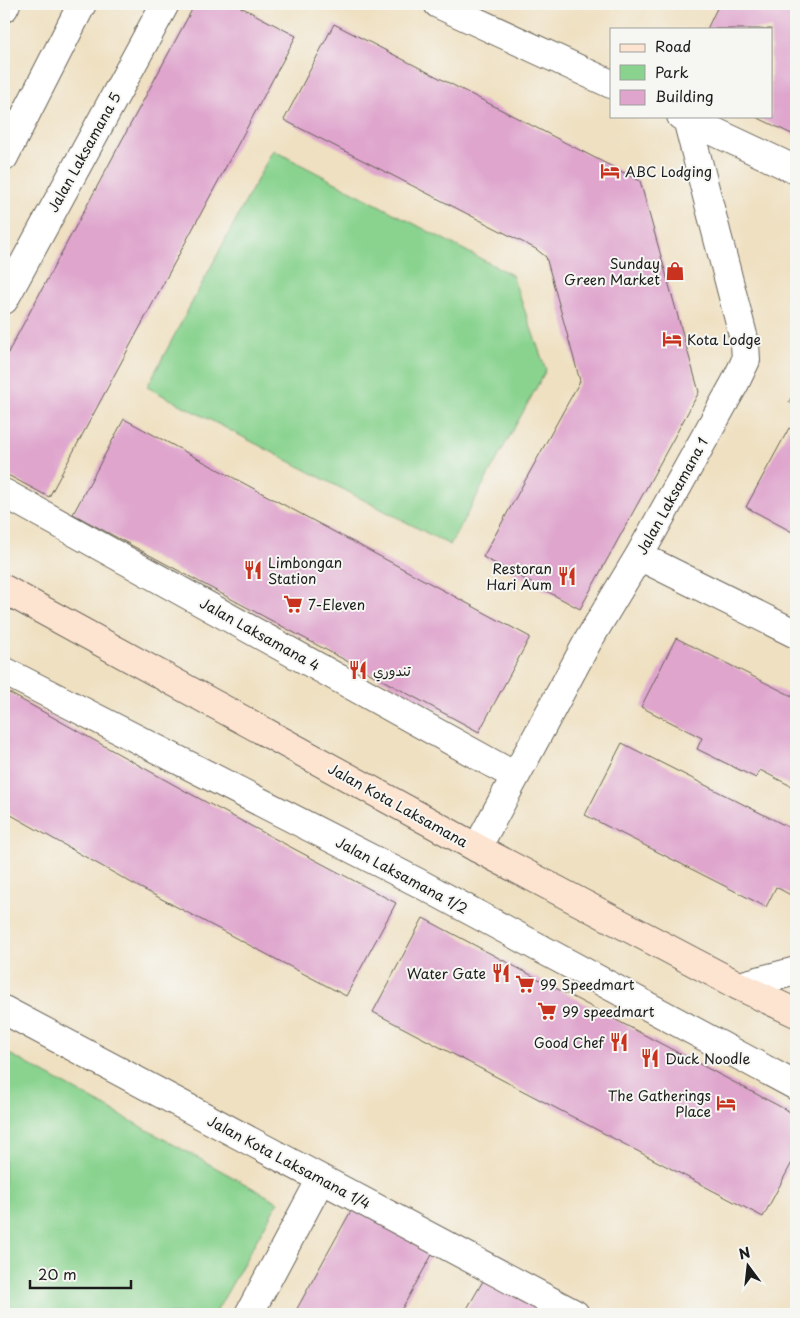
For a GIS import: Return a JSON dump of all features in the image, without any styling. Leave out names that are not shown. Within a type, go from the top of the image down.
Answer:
[{"type":"street","points":[[4,8],[6,4]]},
{"type":"street","points":[[4,156],[82,4]]},
{"type":"street","name":"Jalan Laksamana 5","points":[[4,300],[165,4]]},
{"type":"street","points":[[438,4],[610,84]]},
{"type":"street","points":[[684,118],[796,170]]},
{"type":"street","name":"Jalan Laksamana 1","points":[[477,848],[588,641],[736,382],[746,360],[745,343],[684,118]]},
{"type":"street","name":"Jalan Laksamana 4","points":[[4,493],[515,776]]},
{"type":"street","points":[[638,556],[796,634]]},
{"type":"street","name":"Jalan Kota Laksamana","points":[[4,589],[477,848],[739,986],[796,1013]]},
{"type":"street","name":"Jalan Laksamana 1/2","points":[[4,671],[417,882],[796,1086]]},
{"type":"street","points":[[739,986],[796,971]]},
{"type":"street","name":"Jalan Kota Laksamana 1/4","points":[[4,1010],[575,1314]]},
{"type":"street","points":[[249,1314],[322,1179]]},
{"type":"green space","points":[[273,150],[512,275],[546,370],[450,545],[147,387]]},
{"type":"green space","points":[[4,1051],[278,1202],[215,1314],[4,1314]]},
{"type":"building","points":[[195,4],[235,4],[296,36],[49,497],[4,473],[4,360]]},
{"type":"building","points":[[719,4],[796,4],[796,136],[758,118],[772,118],[772,28],[707,28]]},
{"type":"building","points":[[334,24],[640,181],[699,392],[580,609],[483,557],[580,381],[546,257],[536,249],[284,120]]},
{"type":"building","points":[[796,388],[796,406],[789,402]]},
{"type":"building","points":[[124,419],[530,637],[479,732],[73,514]]},
{"type":"building","points":[[789,428],[796,432],[796,534],[746,507]]},
{"type":"building","points":[[676,638],[796,698],[796,776],[791,786],[760,770],[756,778],[697,749],[702,738],[641,707]]},
{"type":"building","points":[[4,690],[187,792],[396,903],[346,996],[137,886],[4,811]]},
{"type":"building","points":[[622,743],[796,831],[796,898],[776,887],[766,907],[585,815]]},
{"type":"building","points":[[423,918],[796,1115],[796,1155],[763,1217],[373,1012]]},
{"type":"building","points":[[357,1200],[438,1244],[399,1314],[294,1314]]},
{"type":"building","points":[[796,1224],[796,1234],[792,1232]]},
{"type":"building","points":[[487,1274],[561,1314],[464,1314]]},
{"type":"place","name":"ABC Lodging","points":[[610,171]]},
{"type":"place","name":"Sunday Green Market","points":[[675,271]]},
{"type":"place","name":"Kota Lodge","points":[[672,339]]},
{"type":"place","name":"Limbongan Station","points":[[253,570]]},
{"type":"place","name":"Restoran Hari Aum","points":[[567,576]]},
{"type":"place","name":"7-Eleven","points":[[293,604]]},
{"type":"place","name":"تندوري","points":[[358,670]]},
{"type":"place","name":"Water Gate","points":[[501,973]]},
{"type":"place","name":"99 Speedmart","points":[[525,984]]},
{"type":"place","name":"99 speedmart","points":[[547,1011]]},
{"type":"place","name":"Good Chef","points":[[619,1042]]},
{"type":"place","name":"Duck Noodle","points":[[650,1058]]},
{"type":"place","name":"The Gatherings Place","points":[[726,1103]]}]
